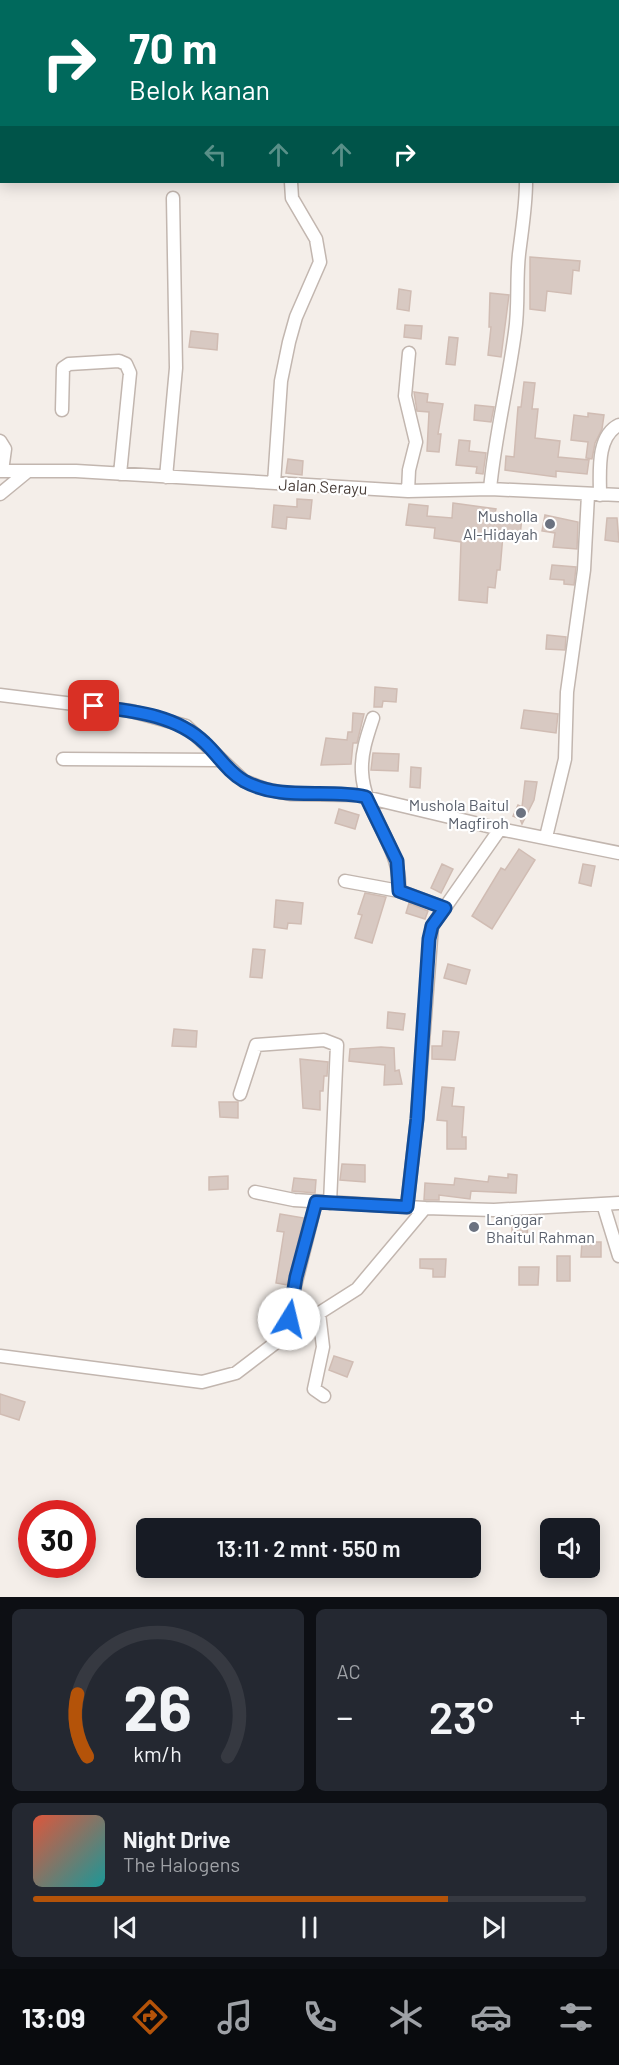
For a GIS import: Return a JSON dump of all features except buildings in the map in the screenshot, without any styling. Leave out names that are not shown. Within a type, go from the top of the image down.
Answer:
[{"type":"street","points":[[273,483],[281,381],[289,342],[296,317],[320,262],[316,239],[292,198],[291,183]]},
{"type":"street","points":[[490,489],[495,438],[505,393],[518,307],[519,256],[525,214],[526,183]]},
{"type":"street","points":[[166,477],[176,368],[173,198]]},
{"type":"street","points":[[408,491],[409,470],[416,442],[405,396],[409,353]]},
{"type":"street","points":[[62,410],[63,368],[69,364],[119,361],[126,364],[130,373],[120,474]]},
{"type":"street","points":[[546,837],[565,759],[567,692],[594,495],[606,435],[619,425]]},
{"type":"street","points":[[0,441],[5,449],[1,471]]},
{"type":"street","name":"Jalan Serayu","points":[[1,471],[120,474],[408,491],[490,489],[619,495]]},
{"type":"street","points":[[0,495],[28,471]]},
{"type":"street","points":[[0,695],[131,711],[186,726],[244,781],[290,794],[366,797],[500,829],[619,853]]},
{"type":"street","points":[[373,718],[362,760],[366,797],[397,861],[399,891]]},
{"type":"street","points":[[63,759],[220,760]]},
{"type":"street","points":[[407,1207],[417,1119],[429,939],[432,926],[500,829]]},
{"type":"street","points":[[345,881],[399,891],[445,908]]},
{"type":"street","points":[[240,1094],[256,1045],[324,1040],[337,1045],[330,1203]]},
{"type":"street","points":[[255,1192],[316,1202],[425,1208],[494,1210],[619,1203]]},
{"type":"street","points":[[291,1331],[289,1310],[316,1202]]},
{"type":"street","points":[[603,1204],[619,1256]]},
{"type":"street","points":[[0,1356],[202,1382],[236,1373],[291,1331],[367,1279],[425,1208]]},
{"type":"street","points":[[319,1313],[323,1347],[314,1389],[324,1396]]},
{"type":"place","name":"Musholla Al-Hidayah","points":[[550,524]]},
{"type":"place","name":"Mushola Baitul Magfiroh","points":[[521,813]]},
{"type":"place","name":"Langgar Bhaitul Rahman","points":[[474,1227]]},
{"type":"route","points":[[94,706],[131,711],[186,726],[244,781],[265,789],[290,794],[366,797],[397,861],[400,876],[399,891],[445,908],[432,926],[429,939],[417,1119],[407,1207],[316,1202],[296,1277],[289,1319]]}]
